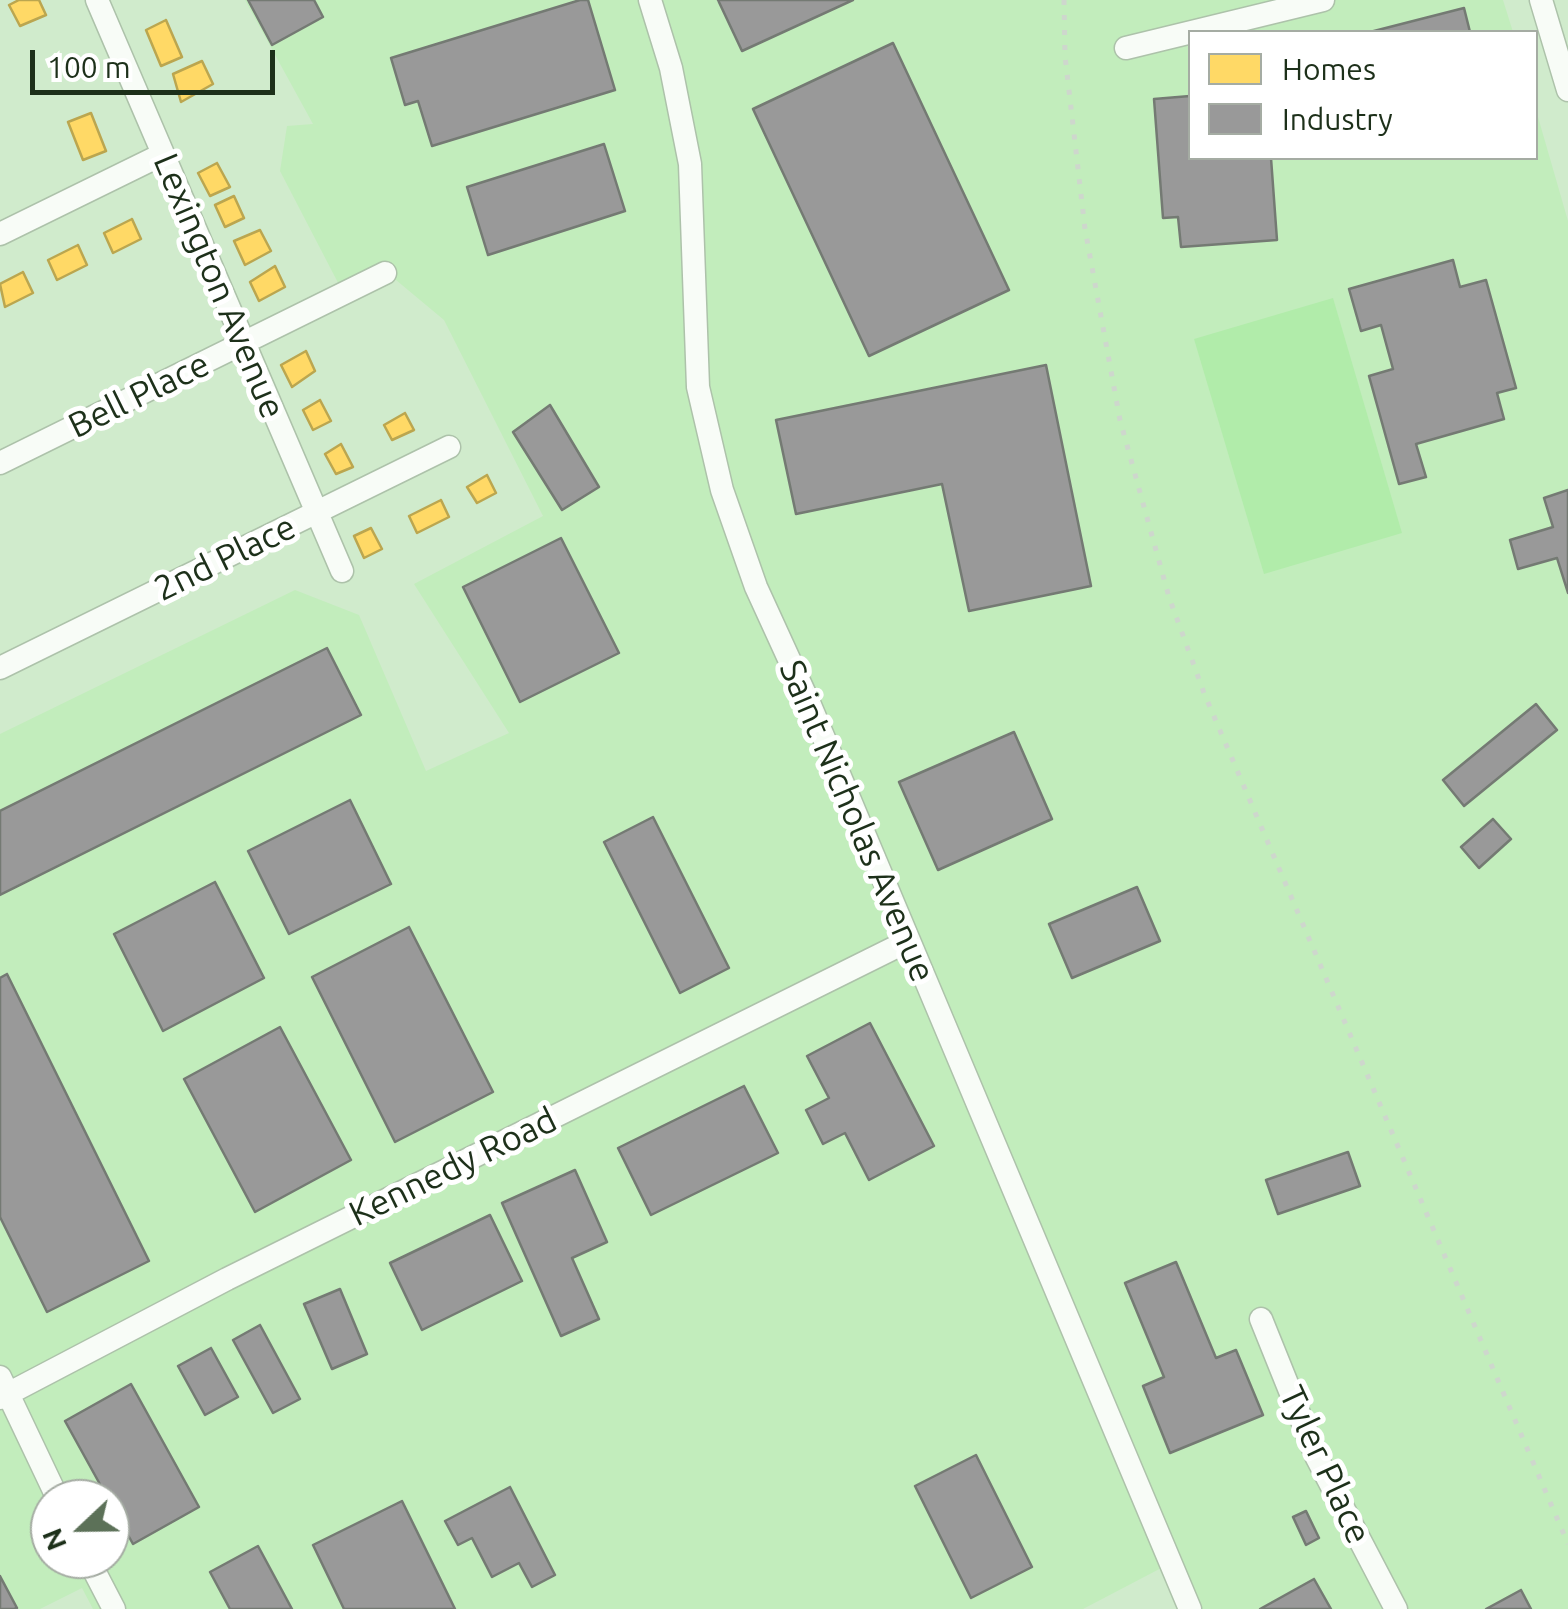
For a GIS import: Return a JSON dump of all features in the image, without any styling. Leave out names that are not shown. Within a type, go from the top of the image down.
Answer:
[{"type":"street","name":"Lexington Avenue","points":[[97,0],[342,570]]},
{"type":"street","name":"Saint Nicholas Avenue","points":[[650,0],[671,68],[690,164],[698,386],[722,490],[756,587],[1190,1609]]},
{"type":"street","points":[[1200,30],[1323,0]]},
{"type":"street","points":[[1541,0],[1560,30],[1568,90]]},
{"type":"street","points":[[1126,48],[1188,33]]},
{"type":"street","points":[[0,234],[163,154]]},
{"type":"street","name":"Bell Place","points":[[0,463],[385,273]]},
{"type":"street","name":"2nd Place","points":[[0,668],[449,447]]},
{"type":"street","name":"Kennedy Road","points":[[2,1390],[908,940]]},
{"type":"street","name":"Tyler Place","points":[[1261,1319],[1317,1458],[1396,1609]]},
{"type":"street","points":[[2,1390],[48,1479]]},
{"type":"street","points":[[98,1579],[114,1609]]},
{"type":"shaded area","points":[[245,0],[1503,0],[1512,30],[1188,30],[1188,160],[1538,160],[1538,117],[1568,221],[1568,1609],[1189,1609],[1167,1565],[1083,1609],[93,1609],[82,1588],[40,1609],[0,1609],[0,734],[295,590],[359,615],[426,771],[509,733],[414,584],[543,516],[444,320],[396,280],[348,302],[280,171],[287,126],[313,124]]},
{"type":"shaded area","points":[[1333,298],[1402,533],[1264,574],[1194,339]]},
{"type":"building: Homes","points":[[19,0],[39,0],[46,15],[20,26],[9,5]]},
{"type":"building: Homes","points":[[166,20],[182,57],[161,66],[146,30]]},
{"type":"building: Homes","points":[[202,61],[213,84],[181,102],[173,74]]},
{"type":"building: Homes","points":[[91,113],[106,151],[83,160],[68,122]]},
{"type":"building: Homes","points":[[217,163],[230,187],[210,196],[198,173]]},
{"type":"building: Homes","points":[[234,196],[244,218],[225,227],[215,205]]},
{"type":"building: Homes","points":[[132,219],[141,239],[113,253],[104,233]]},
{"type":"building: Homes","points":[[260,230],[271,251],[245,265],[234,241]]},
{"type":"building: Homes","points":[[78,245],[87,265],[57,280],[48,260]]},
{"type":"building: Homes","points":[[275,266],[285,287],[259,301],[250,282]]},
{"type":"building: Homes","points":[[23,272],[33,293],[5,307],[0,284]]},
{"type":"building: Homes","points":[[306,351],[315,371],[292,387],[281,365]]},
{"type":"building: Homes","points":[[320,400],[331,421],[313,430],[303,410]]},
{"type":"building: Homes","points":[[405,413],[414,430],[392,440],[384,425]]},
{"type":"building: Homes","points":[[341,444],[353,467],[336,474],[325,454]]},
{"type":"building: Homes","points":[[487,475],[496,493],[477,503],[467,487]]},
{"type":"building: Homes","points":[[441,500],[449,517],[417,533],[409,516]]},
{"type":"building: Homes","points":[[371,528],[382,549],[364,558],[354,536]]},
{"type":"building: Industry","points":[[248,0],[314,0],[323,17],[272,45]]},
{"type":"building: Industry","points":[[588,0],[615,90],[432,146],[418,101],[405,105],[391,58]]},
{"type":"building: Industry","points":[[718,0],[853,0],[742,51]]},
{"type":"building: Industry","points":[[1464,8],[1470,30],[1378,30]]},
{"type":"building: Industry","points":[[893,43],[1009,290],[869,356],[753,109]]},
{"type":"building: Industry","points":[[1188,96],[1188,160],[1271,160],[1277,240],[1181,247],[1178,217],[1163,218],[1154,99]]},
{"type":"building: Industry","points":[[604,144],[625,211],[488,255],[467,187]]},
{"type":"building: Industry","points":[[1453,260],[1460,287],[1486,280],[1516,388],[1497,393],[1504,419],[1416,444],[1426,477],[1399,484],[1369,376],[1393,369],[1381,325],[1361,331],[1349,289]]},
{"type":"building: Industry","points":[[1046,365],[1091,586],[969,611],[942,484],[796,514],[776,420]]},
{"type":"building: Industry","points":[[550,405],[599,487],[562,510],[513,432]]},
{"type":"building: Industry","points":[[1568,490],[1568,593],[1557,558],[1518,569],[1510,540],[1553,527],[1544,498]]},
{"type":"building: Industry","points":[[561,538],[619,653],[520,702],[463,587]]},
{"type":"building: Industry","points":[[327,648],[361,715],[0,895],[0,811]]},
{"type":"building: Industry","points":[[1536,704],[1557,730],[1464,806],[1443,780]]},
{"type":"building: Industry","points":[[1014,732],[1052,819],[938,870],[899,782]]},
{"type":"building: Industry","points":[[350,800],[391,884],[289,934],[248,851]]},
{"type":"building: Industry","points":[[653,817],[729,968],[680,993],[604,842]]},
{"type":"building: Industry","points":[[1493,819],[1511,839],[1479,868],[1461,847]]},
{"type":"building: Industry","points":[[215,882],[264,978],[163,1031],[114,934]]},
{"type":"building: Industry","points":[[1137,887],[1160,941],[1072,978],[1049,924]]},
{"type":"building: Industry","points":[[409,927],[493,1092],[395,1142],[312,977]]},
{"type":"building: Industry","points":[[7,974],[149,1261],[47,1312],[0,1217],[0,978]]},
{"type":"building: Industry","points":[[870,1023],[934,1146],[869,1180],[845,1133],[823,1144],[806,1110],[829,1098],[807,1056]]},
{"type":"building: Industry","points":[[280,1027],[351,1160],[255,1212],[184,1079]]},
{"type":"building: Industry","points":[[744,1086],[778,1153],[651,1215],[618,1148]]},
{"type":"building: Industry","points":[[1348,1152],[1360,1186],[1278,1214],[1266,1180]]},
{"type":"building: Industry","points":[[575,1170],[607,1242],[572,1258],[599,1319],[561,1336],[502,1203]]},
{"type":"building: Industry","points":[[490,1215],[522,1281],[422,1330],[390,1263]]},
{"type":"building: Industry","points":[[1176,1262],[1216,1358],[1236,1350],[1263,1415],[1170,1453],[1143,1386],[1164,1377],[1125,1283]]},
{"type":"building: Industry","points":[[340,1289],[367,1354],[332,1369],[304,1304]]},
{"type":"building: Industry","points":[[260,1325],[300,1399],[273,1413],[233,1340]]},
{"type":"building: Industry","points":[[211,1348],[238,1397],[205,1415],[178,1366]]},
{"type":"building: Industry","points":[[131,1384],[199,1507],[133,1544],[130,1479],[97,1479],[65,1421]]},
{"type":"building: Industry","points":[[976,1455],[1032,1567],[971,1598],[915,1486]]},
{"type":"building: Industry","points":[[510,1487],[555,1575],[532,1587],[519,1563],[492,1577],[472,1538],[458,1545],[445,1521]]},
{"type":"building: Industry","points":[[402,1501],[455,1609],[344,1609],[313,1545]]},
{"type":"building: Industry","points":[[1306,1511],[1319,1538],[1306,1545],[1293,1517]]},
{"type":"building: Industry","points":[[258,1546],[292,1609],[230,1609],[210,1572]]},
{"type":"building: Industry","points":[[0,1576],[17,1608],[0,1609]]},
{"type":"building: Industry","points":[[1314,1579],[1331,1609],[1260,1609]]},
{"type":"building: Industry","points":[[1521,1590],[1531,1609],[1486,1609]]},
{"type":"railway","points":[[1064,0],[1065,56],[1085,229],[1120,420],[1169,597],[1204,693],[1568,1544]]}]
